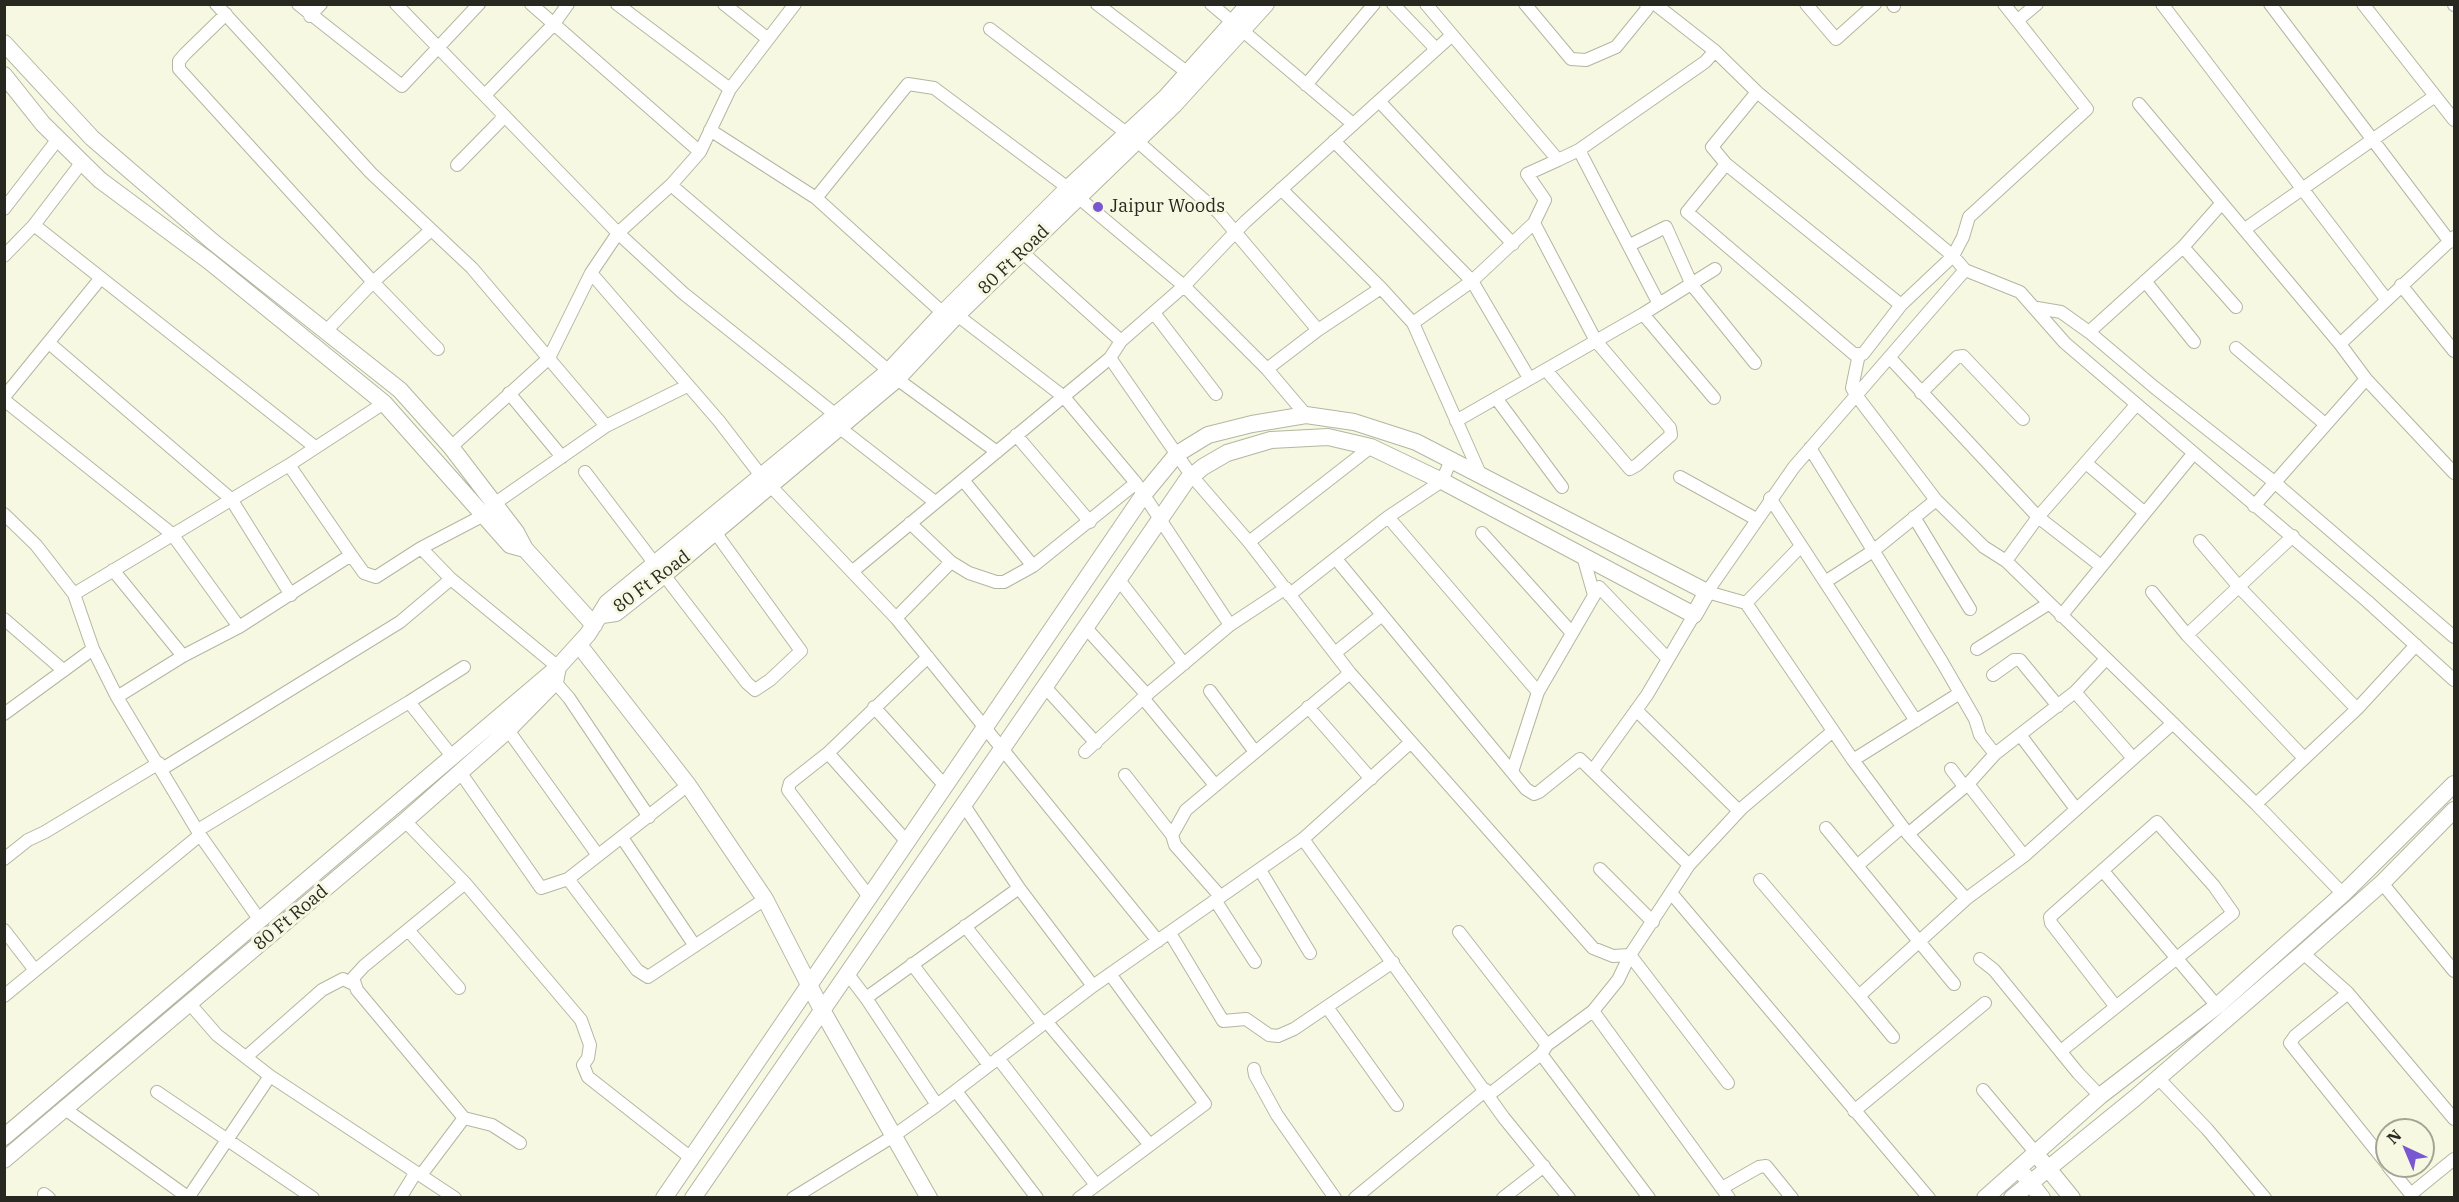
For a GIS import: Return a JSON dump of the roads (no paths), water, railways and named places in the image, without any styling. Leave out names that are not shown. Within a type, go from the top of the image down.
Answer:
[{"type":"street","points":[[298,4],[310,16],[402,86],[479,4]]},
{"type":"street","points":[[310,16],[321,4]]},
{"type":"street","points":[[396,4],[618,233],[683,293],[934,502]]},
{"type":"street","points":[[531,4],[700,152]]},
{"type":"street","points":[[485,95],[553,25],[568,4]]},
{"type":"street","points":[[617,4],[730,89]]},
{"type":"street","points":[[724,4],[768,39]]},
{"type":"street","points":[[451,447],[549,358],[591,273],[618,233],[671,185],[700,152],[730,89],[795,4]]},
{"type":"street","points":[[1097,4],[1188,73]]},
{"type":"street","points":[[1211,4],[1353,124]]},
{"type":"street","name":"80 Ft Road","points":[[1132,137],[1174,105],[1236,27],[1249,4]]},
{"type":"street","name":"80 Ft Road","points":[[598,620],[616,613],[659,570],[893,375],[950,314],[1132,137],[1188,73],[1236,27],[1266,4]]},
{"type":"street","points":[[1306,85],[1374,4]]},
{"type":"street","points":[[1393,4],[1436,49]]},
{"type":"street","points":[[1425,4],[1558,160]]},
{"type":"street","points":[[1525,4],[1571,58],[1586,60],[1616,47],[1647,9],[1646,4]]},
{"type":"street","points":[[1655,4],[1715,51],[1757,92],[1953,255],[1965,270],[2020,292],[2037,308],[2065,342],[2254,506],[2293,536],[2454,680]]},
{"type":"street","points":[[1806,4],[1836,39],[1875,4]]},
{"type":"street","points":[[1726,164],[1687,212],[1855,355],[1863,354],[1901,305],[1953,255],[1963,237],[1969,217],[2087,109],[2004,4]]},
{"type":"street","points":[[2018,20],[2037,4]]},
{"type":"street","points":[[2162,4],[2386,299]]},
{"type":"street","points":[[2270,4],[2372,141],[2452,239],[2340,344]]},
{"type":"street","points":[[2363,4],[2454,120]]},
{"type":"street","points":[[438,349],[373,282],[179,69],[179,61],[221,9],[355,156],[430,231],[472,268],[606,426]]},
{"type":"street","points":[[990,29],[1132,137],[1219,213],[1318,330]]},
{"type":"street","points":[[853,571],[1110,358],[1121,341],[1184,286],[1235,232],[1451,36]]},
{"type":"street","points":[[4,43],[92,138],[213,242],[400,390],[451,447],[510,545],[525,549],[598,620],[556,674]]},
{"type":"street","points":[[1413,323],[1472,281],[1534,224],[1545,200],[1527,174],[1579,150],[1705,62],[1715,51]]},
{"type":"street","points":[[4,75],[58,139],[100,180],[305,336],[384,403],[489,509]]},
{"type":"street","points":[[816,198],[908,84],[934,88],[1073,193],[1184,286],[1267,369],[1306,416]]},
{"type":"street","points":[[1757,92],[1712,147],[1726,164],[1901,305]]},
{"type":"street","points":[[2245,229],[2434,96]]},
{"type":"street","points":[[1379,101],[1513,244]]},
{"type":"street","points":[[2139,104],[2245,229],[2366,378],[2452,465]]},
{"type":"street","points":[[457,165],[505,116]]},
{"type":"street","points":[[710,130],[816,198],[950,314],[1064,397],[1140,489],[1230,625]]},
{"type":"street","points":[[4,208],[58,139]]},
{"type":"street","points":[[1334,141],[1472,281],[1529,378]]},
{"type":"street","points":[[1579,150],[1659,304]]},
{"type":"street","points":[[4,256],[34,225],[82,162]]},
{"type":"street","points":[[671,185],[893,375],[997,452]]},
{"type":"street","points":[[1281,189],[1413,323],[1481,476]]},
{"type":"street","name":"80 Ft Road","points":[[950,314],[1022,252],[1073,193]]},
{"type":"street","points":[[2089,332],[2183,247],[2222,204]]},
{"type":"street","points":[[1534,224],[1596,341],[1670,428],[1671,435],[1630,469],[1614,454],[1546,370]]},
{"type":"street","points":[[34,225],[315,447]]},
{"type":"street","points":[[1630,245],[1666,227],[1692,285],[1755,363]]},
{"type":"street","points":[[326,331],[373,282],[430,231]]},
{"type":"street","points":[[2183,247],[2236,307]]},
{"type":"street","points":[[1022,252],[1121,341]]},
{"type":"street","points":[[1456,422],[1643,314],[1715,269]]},
{"type":"street","points":[[1593,770],[1636,710],[1707,592],[1770,498],[1810,448],[1965,270]]},
{"type":"street","points":[[591,273],[719,421],[766,482],[896,618],[1004,748],[1158,941]]},
{"type":"street","points":[[100,279],[4,398],[172,534],[239,627]]},
{"type":"street","points":[[2145,281],[2194,342]]},
{"type":"street","points":[[2401,285],[2454,351]]},
{"type":"street","points":[[1267,369],[1318,330],[1381,288]]},
{"type":"street","points":[[2037,308],[2061,312],[2089,332],[2154,387],[2274,481],[2454,637]]},
{"type":"street","points":[[1154,313],[1216,394]]},
{"type":"street","points":[[1643,314],[1714,398]]},
{"type":"street","points":[[49,343],[231,499],[291,595]]},
{"type":"street","points":[[2236,348],[2325,424]]},
{"type":"street","points":[[1859,354],[1852,388],[1936,500],[1984,547],[2006,561],[2256,804],[2343,894]]},
{"type":"street","points":[[1921,393],[1957,357],[1963,356],[2023,419]]},
{"type":"street","points":[[1110,358],[1191,475],[1249,542],[1350,673],[1593,948],[1613,956],[1630,954]]},
{"type":"street","points":[[1890,358],[2038,517],[2101,566]]},
{"type":"street","points":[[2254,506],[2366,378]]},
{"type":"street","points":[[289,465],[364,573],[376,577],[489,509],[606,426],[687,386]]},
{"type":"street","points":[[509,393],[562,457]]},
{"type":"street","points":[[1496,398],[1562,487]]},
{"type":"street","points":[[74,594],[289,465],[384,403]]},
{"type":"street","points":[[2006,561],[2038,517],[2136,405]]},
{"type":"street","points":[[910,523],[951,562],[969,573],[996,582],[1004,582],[1033,566],[1090,522],[1140,489],[1177,454],[1208,435],[1252,424],[1306,416],[1354,422],[1416,442],[1707,592],[1746,603],[1853,760],[1905,831],[1966,899]]},
{"type":"street","points":[[1016,435],[1090,522]]},
{"type":"street","points":[[693,1197],[1191,475],[1227,453],[1271,440],[1328,436],[1371,447],[1442,481],[1694,615]]},
{"type":"street","points":[[1249,542],[1371,447]]},
{"type":"street","points":[[1810,448],[1960,693],[1980,735],[1995,754]]},
{"type":"street","points":[[2061,616],[2193,454]]},
{"type":"street","points":[[1086,752],[1145,697],[1230,625],[1287,592],[1335,559],[1388,517],[1442,481],[1451,460]]},
{"type":"street","points":[[2085,463],[2145,513]]},
{"type":"street","points":[[585,472],[747,683],[755,690],[770,680],[801,651],[715,532]]},
{"type":"street","points":[[1680,477],[1756,519]]},
{"type":"street","points":[[963,480],[1033,566]]},
{"type":"street","name":"80 Ft Road","points":[[659,570],[715,532],[766,482]]},
{"type":"street","points":[[664,1197],[987,729],[1140,489]]},
{"type":"street","points":[[1770,498],[1916,721]]},
{"type":"street","points":[[1825,582],[1873,551],[1936,500]]},
{"type":"street","points":[[4,514],[36,545],[74,594],[93,649],[117,697],[161,766],[199,833],[260,919]]},
{"type":"street","points":[[1388,517],[1538,692]]},
{"type":"street","points":[[1914,517],[1970,609]]},
{"type":"street","points":[[1482,533],[1572,633]]},
{"type":"street","points":[[2187,635],[2293,536]]},
{"type":"street","points":[[2200,541],[2239,587],[2357,709]]},
{"type":"street","points":[[1746,603],[1801,546]]},
{"type":"street","points":[[421,548],[451,579],[556,674],[569,698],[649,817]]},
{"type":"street","points":[[117,697],[183,656],[239,627],[351,555]]},
{"type":"street","points":[[1583,556],[1594,595]]},
{"type":"street","points":[[1335,559],[1526,789],[1534,794],[1577,760],[1584,761],[1689,865]]},
{"type":"street","points":[[896,618],[951,562]]},
{"type":"street","points":[[113,570],[183,656]]},
{"type":"street","points":[[4,859],[28,840],[161,766],[400,622],[451,579]]},
{"type":"street","points":[[1119,580],[1184,664]]},
{"type":"street","points":[[1512,772],[1538,692],[1599,587],[1668,659]]},
{"type":"street","points":[[2152,592],[2187,635],[2304,758]]},
{"type":"street","points":[[1977,649],[2048,604]]},
{"type":"street","points":[[1335,653],[1382,615]]},
{"type":"street","points":[[4,619],[63,670]]},
{"type":"street","points":[[1086,628],[1215,785]]},
{"type":"street","points":[[579,645],[688,785],[765,899],[822,1010],[892,1137],[929,1197]]},
{"type":"street","points":[[2256,804],[2357,709],[2416,645]]},
{"type":"street","points":[[5,714],[93,649]]},
{"type":"street","points":[[870,898],[788,790],[790,783],[828,753],[928,657]]},
{"type":"street","points":[[1858,865],[1966,785],[1995,754],[2075,692],[2106,659]]},
{"type":"street","points":[[1993,675],[2014,660],[2020,660],[2058,706]]},
{"type":"street","points":[[4,996],[199,833],[464,667]]},
{"type":"street","points":[[1173,835],[1186,810],[1350,673]]},
{"type":"street","name":"80 Ft Road","points":[[4,1160],[405,821],[508,730],[556,674]]},
{"type":"street","name":"80 Ft Road","points":[[4,1137],[452,755],[556,674]]},
{"type":"street","points":[[1045,687],[1096,743]]},
{"type":"street","points":[[1210,691],[1255,752]]},
{"type":"street","points":[[2075,692],[2132,757]]},
{"type":"street","points":[[1853,760],[1960,693]]},
{"type":"street","points":[[409,702],[452,755]]},
{"type":"street","points":[[874,707],[946,787]]},
{"type":"street","points":[[1308,707],[1371,779]]},
{"type":"street","points":[[1636,710],[1738,812]]},
{"type":"street","points":[[1859,996],[1966,899],[2024,856],[2132,757],[2173,723]]},
{"type":"street","points":[[508,730],[597,854]]},
{"type":"street","points":[[1355,1197],[1593,1011],[1617,980],[1630,954],[1672,894],[1689,865],[1738,812],[1833,731]]},
{"type":"street","points":[[2020,736],[2076,809]]},
{"type":"street","points":[[792,1197],[808,1194],[892,1137],[1093,986],[1303,839],[1411,742]]},
{"type":"street","points":[[828,753],[908,843]]},
{"type":"street","points":[[1951,769],[2024,856]]},
{"type":"street","points":[[460,772],[541,888],[567,879],[597,854],[623,839],[688,785]]},
{"type":"street","points":[[1125,775],[1173,835],[1174,845],[1218,898],[1255,962]]},
{"type":"street","points":[[1985,1197],[2100,1096],[2217,1006],[2343,894],[2454,784]]},
{"type":"street","points":[[963,804],[1018,888],[1093,986]]},
{"type":"street","points":[[2012,1197],[2158,1078],[2303,953],[2382,883],[2454,810]]},
{"type":"street","points":[[405,821],[465,883],[581,1020],[590,1045],[588,1058],[583,1065],[588,1077],[691,1158]]},
{"type":"street","points":[[2061,1051],[2176,960],[2233,913],[2214,886],[2157,822],[2050,917],[2051,923],[2116,1007]]},
{"type":"street","points":[[1826,828],[1954,984]]},
{"type":"street","points":[[623,839],[695,946]]},
{"type":"street","points":[[1303,839],[1488,1092],[1504,1118],[1569,1197]]},
{"type":"street","points":[[1600,869],[1653,922]]},
{"type":"street","points":[[1260,870],[1310,953]]},
{"type":"street","points":[[2103,871],[2217,1006]]},
{"type":"street","points":[[567,879],[637,970],[648,977],[765,899]]},
{"type":"street","points":[[1760,880],[1893,1037]]},
{"type":"street","points":[[465,883],[364,966],[353,978],[355,985],[464,1118],[492,1125],[520,1143]]},
{"type":"street","points":[[2382,883],[2454,971]]},
{"type":"street","points":[[866,998],[1018,888]]},
{"type":"street","points":[[1672,894],[1929,1197]]},
{"type":"street","points":[[965,926],[1149,1145]]},
{"type":"street","points":[[4,930],[34,969]]},
{"type":"street","points":[[408,930],[459,988]]},
{"type":"street","points":[[1459,932],[1649,1197]]},
{"type":"street","points":[[1170,933],[1223,1021],[1246,1019],[1269,1035],[1278,1035],[1294,1029],[1393,962]]},
{"type":"street","points":[[2303,953],[2348,993],[2454,1119]]},
{"type":"street","points":[[1630,954],[1728,1083]]},
{"type":"street","points":[[1980,959],[1994,970],[2100,1096]]},
{"type":"street","points":[[912,964],[1095,1185]]},
{"type":"street","points":[[847,973],[937,1105]]},
{"type":"street","points":[[1079,1197],[1205,1104],[1110,974]]},
{"type":"street","points":[[246,1057],[321,990],[343,979],[355,985]]},
{"type":"street","points":[[2348,993],[2295,1036],[2290,1043],[2375,1149]]},
{"type":"street","points":[[1854,1111],[1985,1003]]},
{"type":"street","points":[[190,1004],[217,1035],[270,1076],[454,1197]]},
{"type":"street","points":[[1327,1006],[1397,1105]]},
{"type":"street","points":[[1593,1011],[1726,1193],[1759,1167],[1766,1166],[1792,1197]]},
{"type":"street","points":[[1254,1068],[1255,1075],[1277,1115],[1335,1197]]},
{"type":"street","points":[[65,1109],[189,1197],[270,1076]]},
{"type":"street","points":[[2158,1078],[2207,1128],[2265,1197]]},
{"type":"street","points":[[1983,1090],[2072,1197]]},
{"type":"street","points":[[956,1091],[1037,1197]]},
{"type":"street","points":[[157,1092],[314,1197]]},
{"type":"street","points":[[400,1197],[464,1118]]},
{"type":"street","points":[[2398,1178],[2413,1196],[2454,1159]]},
{"type":"street","points":[[1503,1197],[1544,1166]]},
{"type":"street","points":[[2018,1168],[2042,1197]]},
{"type":"place","name":"Jaipur Woods","points":[[1098,207]]}]
